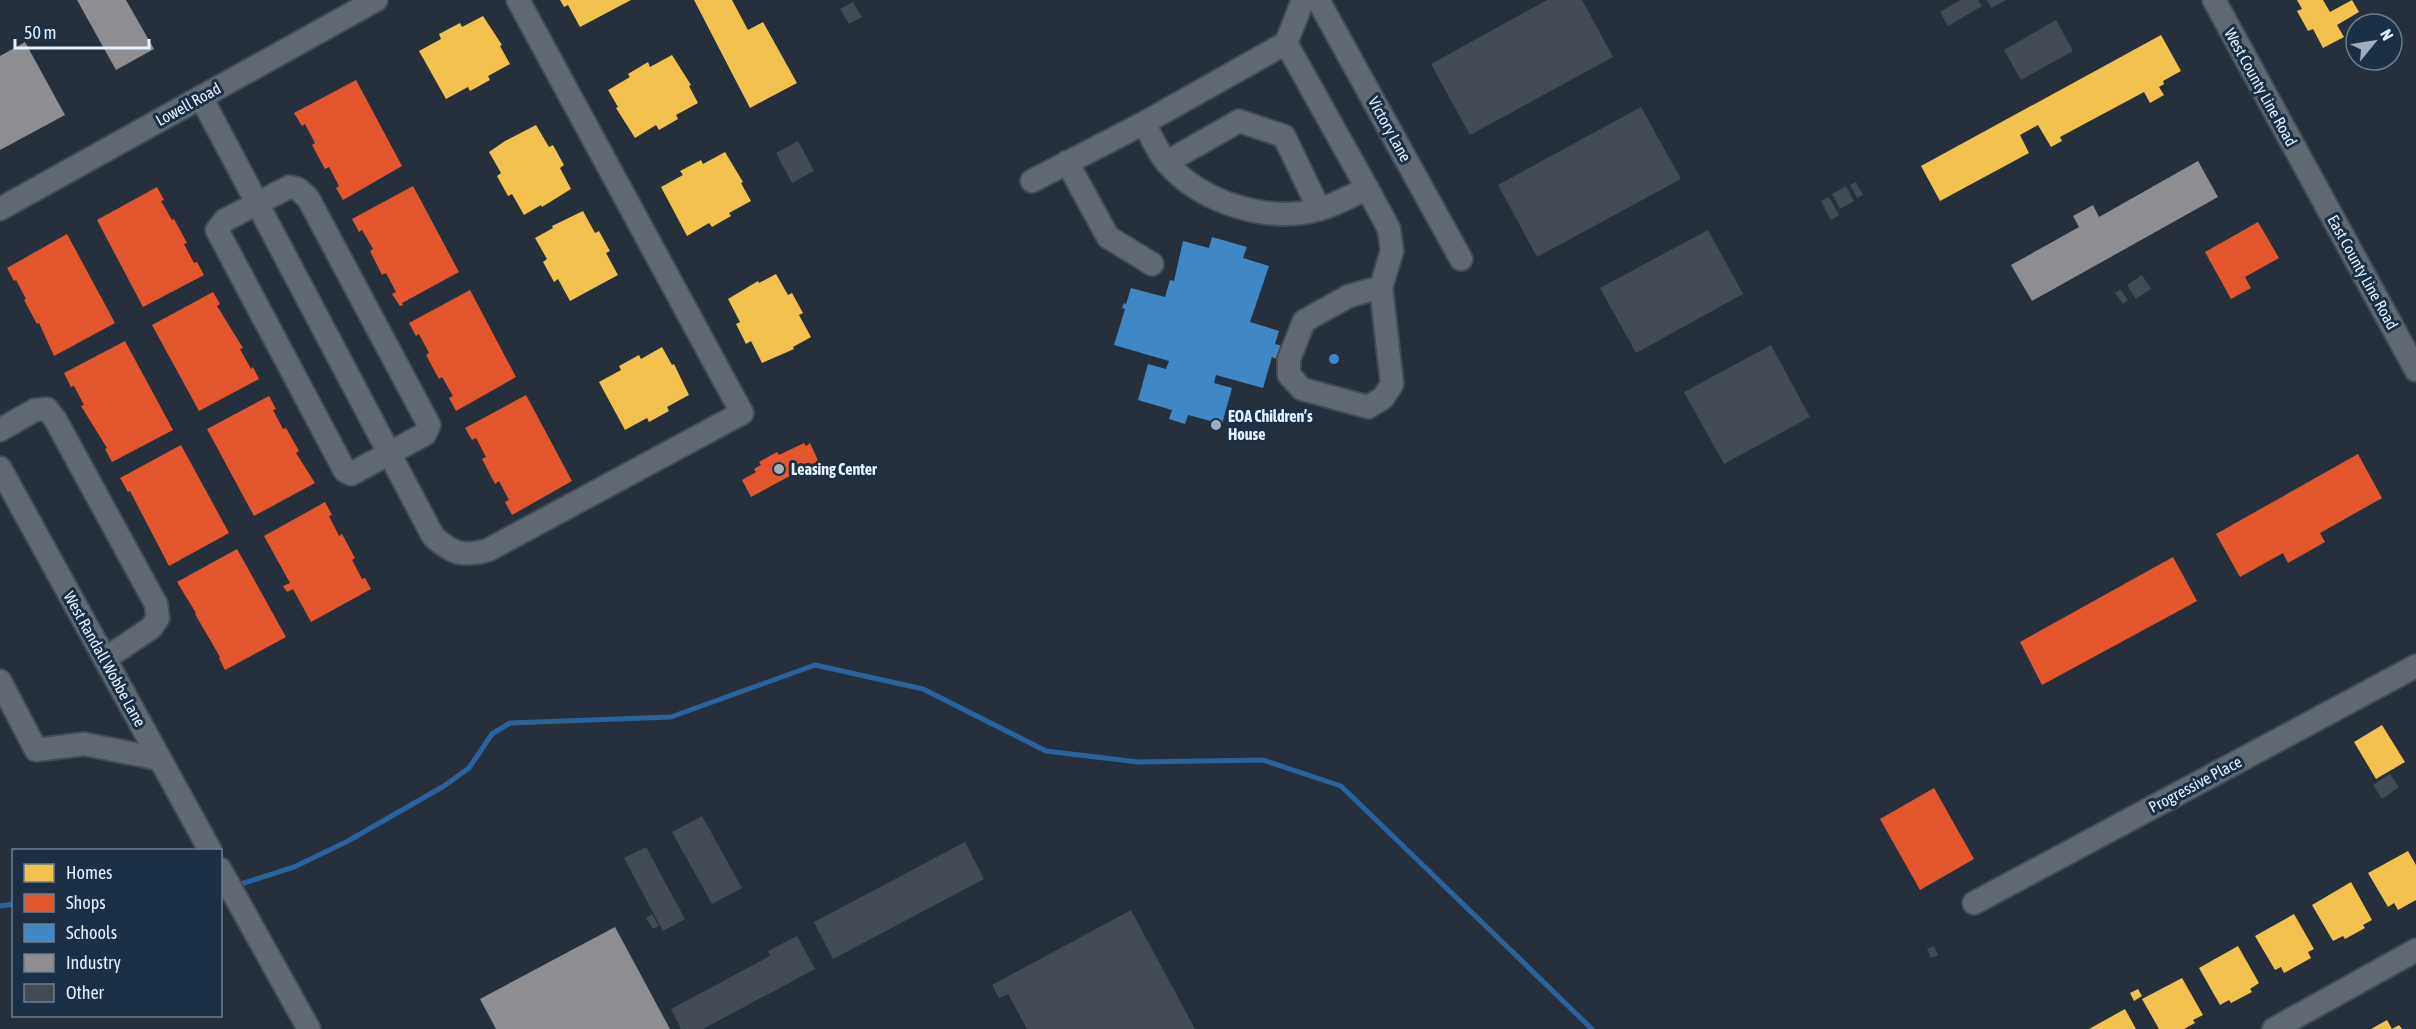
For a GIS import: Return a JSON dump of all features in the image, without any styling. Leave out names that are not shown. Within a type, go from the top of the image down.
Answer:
[{"type":"street","name":"Lowell Road","points":[[0,209],[376,0]]},
{"type":"street","points":[[201,97],[433,536],[446,548],[459,553],[474,554],[488,550],[742,413],[518,0]]},
{"type":"street","points":[[1032,181],[1143,123],[1286,43],[1303,0]]},
{"type":"street","name":"Victory Lane","points":[[1318,0],[1461,259]]},
{"type":"street","name":"West County Line Road","points":[[2214,0],[2309,174]]},
{"type":"street","points":[[1286,43],[1389,229],[1392,251],[1381,286],[1392,384],[1383,398],[1368,407],[1302,389],[1289,375],[1289,359],[1304,321],[1349,296],[1381,286]]},
{"type":"street","points":[[1167,162],[1239,121],[1284,136],[1319,209]]},
{"type":"street","points":[[1143,123],[1167,162],[1187,181],[1221,200],[1258,211],[1289,214],[1319,209],[1345,200],[1367,188]]},
{"type":"street","points":[[1067,162],[1108,237],[1152,264]]},
{"type":"street","name":"East County Line Road","points":[[2309,174],[2416,370]]},
{"type":"street","points":[[289,187],[298,189],[308,198],[429,425],[425,434],[351,474],[345,471],[218,230],[225,220],[257,204],[289,187]]},
{"type":"street","points":[[0,430],[35,410],[47,409],[55,419],[156,604],[158,618],[151,628],[105,659]]},
{"type":"street","name":"West Randall Wobbe Lane","points":[[3,480],[209,849]]},
{"type":"street","name":"Progressive Place","points":[[1974,903],[2416,666]]},
{"type":"street","points":[[0,681],[36,750],[84,744],[160,759]]},
{"type":"street","points":[[222,873],[309,1029]]},
{"type":"street","points":[[2274,1029],[2416,950]]},
{"type":"building: Homes","points":[[560,0],[631,0],[580,27],[568,5],[564,7]]},
{"type":"building: Homes","points":[[694,0],[732,0],[748,30],[763,22],[797,83],[750,108]]},
{"type":"building: Homes","points":[[2297,0],[2323,0],[2330,12],[2352,0],[2359,12],[2344,12],[2344,21],[2337,25],[2344,37],[2323,48],[2313,29],[2308,31],[2297,11],[2302,9]]},
{"type":"building: Homes","points":[[483,16],[502,45],[500,46],[510,64],[488,76],[490,80],[470,91],[468,87],[446,99],[419,51],[441,39],[439,34],[460,23],[462,27]]},
{"type":"building: Homes","points":[[2161,35],[2181,71],[2163,81],[2164,84],[2159,87],[2164,95],[2150,103],[2144,92],[2060,137],[2062,141],[2051,147],[2038,125],[2020,135],[2029,153],[1940,201],[1921,166]]},
{"type":"building: Homes","points":[[672,55],[691,85],[689,86],[698,103],[676,115],[678,119],[659,130],[656,125],[635,138],[616,108],[618,107],[608,90],[630,77],[628,74],[648,62],[650,67]]},
{"type":"building: Homes","points":[[536,125],[549,147],[553,145],[564,165],[560,168],[571,189],[524,215],[512,194],[508,196],[497,176],[501,173],[489,152]]},
{"type":"building: Homes","points":[[725,152],[743,182],[741,183],[751,201],[729,213],[731,216],[712,227],[709,223],[687,236],[661,187],[683,175],[680,171],[701,160],[703,164]]},
{"type":"building: Homes","points":[[583,211],[595,233],[599,231],[610,251],[606,253],[618,275],[570,301],[558,279],[554,282],[543,262],[547,259],[535,238],[553,228],[552,226]]},
{"type":"building: Homes","points":[[776,274],[788,295],[792,293],[803,313],[799,315],[811,337],[793,347],[794,349],[762,363],[751,341],[746,344],[736,324],[740,322],[728,299],[758,281],[759,283]]},
{"type":"building: Homes","points":[[662,347],[672,365],[674,364],[689,395],[667,407],[669,411],[649,422],[647,418],[625,430],[599,382],[621,370],[619,366],[639,355],[641,359]]},
{"type":"building: Homes","points":[[2382,725],[2405,762],[2376,779],[2354,742]]},
{"type":"building: Homes","points":[[2408,851],[2416,865],[2416,900],[2398,910],[2394,903],[2388,907],[2368,873]]},
{"type":"building: Homes","points":[[2351,882],[2372,920],[2363,925],[2365,928],[2345,939],[2343,936],[2333,941],[2312,905]]},
{"type":"building: Homes","points":[[2294,914],[2314,949],[2308,952],[2311,958],[2284,973],[2281,967],[2275,970],[2255,936]]},
{"type":"building: Homes","points":[[2238,946],[2259,983],[2250,989],[2252,992],[2231,1003],[2229,1000],[2220,1005],[2199,968]]},
{"type":"building: Homes","points":[[2182,978],[2203,1015],[2193,1020],[2195,1023],[2184,1029],[2159,1029],[2142,999]]},
{"type":"building: Homes","points":[[2138,989],[2142,996],[2134,1001],[2130,993]]},
{"type":"building: Homes","points":[[2125,1009],[2136,1029],[2089,1029]]},
{"type":"building: Homes","points":[[2387,1020],[2392,1029],[2371,1029]]},
{"type":"building: Shops","points":[[356,80],[402,166],[343,200],[329,167],[325,169],[312,145],[315,143],[305,124],[302,126],[294,113]]},
{"type":"building: Shops","points":[[413,186],[459,272],[400,306],[392,294],[396,292],[386,273],[382,275],[370,251],[373,249],[362,230],[359,232],[352,219]]},
{"type":"building: Shops","points":[[157,187],[164,200],[161,201],[187,243],[184,244],[194,263],[197,262],[204,275],[143,307],[97,220]]},
{"type":"building: Shops","points":[[2258,222],[2279,258],[2245,277],[2251,288],[2231,299],[2205,252]]},
{"type":"building: Shops","points":[[67,234],[115,323],[54,356],[39,323],[37,324],[16,280],[14,281],[7,268]]},
{"type":"building: Shops","points":[[470,290],[516,377],[456,411],[449,398],[453,396],[442,377],[439,379],[426,355],[429,353],[419,334],[416,336],[409,323]]},
{"type":"building: Shops","points":[[213,292],[220,304],[217,306],[243,348],[240,349],[251,369],[253,367],[259,379],[199,411],[152,325]]},
{"type":"building: Shops","points":[[125,341],[173,430],[112,462],[105,449],[107,448],[81,406],[84,405],[74,386],[71,387],[64,373]]},
{"type":"building: Shops","points":[[526,395],[572,481],[512,515],[505,502],[509,500],[499,481],[495,484],[482,459],[486,457],[476,438],[472,440],[465,428]]},
{"type":"building: Shops","points":[[269,396],[283,429],[286,428],[299,451],[296,453],[315,483],[254,516],[207,429]]},
{"type":"building: Shops","name":"Leasing Center","points":[[804,443],[806,446],[810,443],[821,467],[815,470],[812,464],[751,497],[742,480],[756,472],[754,469],[761,465],[759,462],[777,452],[779,455]]},
{"type":"building: Shops","points":[[181,445],[229,533],[169,566],[130,491],[128,492],[120,478]]},
{"type":"building: Shops","points":[[2358,454],[2382,498],[2320,533],[2325,542],[2288,563],[2283,553],[2240,577],[2216,534]]},
{"type":"building: Shops","points":[[325,502],[339,536],[342,534],[355,558],[352,560],[362,579],[365,578],[371,589],[311,622],[293,589],[287,592],[283,586],[290,583],[264,536]]},
{"type":"building: Shops","points":[[237,549],[286,637],[225,670],[196,613],[177,582]]},
{"type":"building: Shops","points":[[2173,557],[2197,601],[2042,685],[2020,642]]},
{"type":"building: Shops","points":[[1934,788],[1974,859],[1920,890],[1880,819]]},
{"type":"building: Schools","points":[[1212,237],[1247,247],[1243,258],[1269,266],[1250,322],[1279,331],[1275,344],[1283,346],[1279,360],[1272,357],[1263,388],[1216,375],[1214,383],[1232,388],[1222,424],[1188,415],[1185,424],[1169,419],[1172,410],[1138,400],[1148,364],[1166,369],[1169,361],[1114,345],[1125,309],[1122,308],[1124,303],[1126,304],[1131,288],[1165,297],[1170,280],[1174,281],[1183,241],[1209,248]]},
{"type":"building: Schools","points":[[1334,354],[1338,355],[1338,363],[1334,364],[1330,363],[1329,359],[1330,355]]},
{"type":"building: Industry","points":[[77,0],[126,0],[154,49],[116,70]]},
{"type":"building: Industry","points":[[25,42],[65,115],[0,150],[0,56]]},
{"type":"building: Industry","points":[[2198,161],[2218,197],[2032,301],[2011,265],[2079,227],[2073,216],[2093,205],[2099,217]]},
{"type":"building: Industry","points":[[615,927],[670,1029],[496,1029],[480,999]]},
{"type":"building: Other","points":[[1547,0],[1582,0],[1613,57],[1470,135],[1431,64]]},
{"type":"building: Other","points":[[1960,0],[1978,0],[1982,6],[1948,26],[1940,12]]},
{"type":"building: Other","points":[[1987,0],[2006,0],[1991,8]]},
{"type":"building: Other","points":[[853,2],[862,17],[849,24],[840,9]]},
{"type":"building: Other","points":[[2056,20],[2073,51],[2021,80],[2004,50]]},
{"type":"building: Other","points":[[1641,107],[1681,179],[1537,257],[1498,185]]},
{"type":"building: Other","points":[[798,141],[814,171],[792,183],[776,153]]},
{"type":"building: Other","points":[[1856,182],[1863,195],[1857,198],[1850,185]]},
{"type":"building: Other","points":[[1846,186],[1854,201],[1840,209],[1832,194]]},
{"type":"building: Other","points":[[1829,197],[1839,215],[1831,220],[1821,201]]},
{"type":"building: Other","points":[[1708,230],[1743,294],[1636,353],[1600,288]]},
{"type":"building: Other","points":[[2142,275],[2151,289],[2136,299],[2127,285]]},
{"type":"building: Other","points":[[2120,289],[2128,300],[2123,304],[2115,293]]},
{"type":"building: Other","points":[[1771,345],[1810,417],[1724,464],[1684,392]]},
{"type":"building: Other","points":[[2390,774],[2399,787],[2382,799],[2373,785]]},
{"type":"building: Other","points":[[702,816],[742,888],[712,904],[672,832]]},
{"type":"building: Other","points":[[965,842],[984,879],[833,959],[814,922]]},
{"type":"building: Other","points":[[646,847],[685,919],[663,931],[624,858]]},
{"type":"building: Other","points":[[1131,910],[1195,1029],[1027,1029],[1008,994],[999,998],[992,985]]},
{"type":"building: Other","points":[[652,914],[659,926],[653,929],[646,918]]},
{"type":"building: Other","points":[[797,936],[815,969],[703,1029],[681,1029],[671,1009],[770,956],[768,951]]},
{"type":"building: Other","points":[[1934,946],[1938,955],[1931,958],[1927,949]]},
{"type":"waterway","points":[[241,884],[294,867],[348,841],[444,786],[469,768],[492,734],[510,723],[671,717],[815,665],[923,689],[1046,751],[1138,762],[1263,760],[1341,786],[1592,1029]]},
{"type":"waterway","points":[[0,906],[12,904]]},
{"type":"place","name":"EOA Children’s House","points":[[1216,425]]},
{"type":"place","name":"Leasing Center","points":[[779,469]]}]
